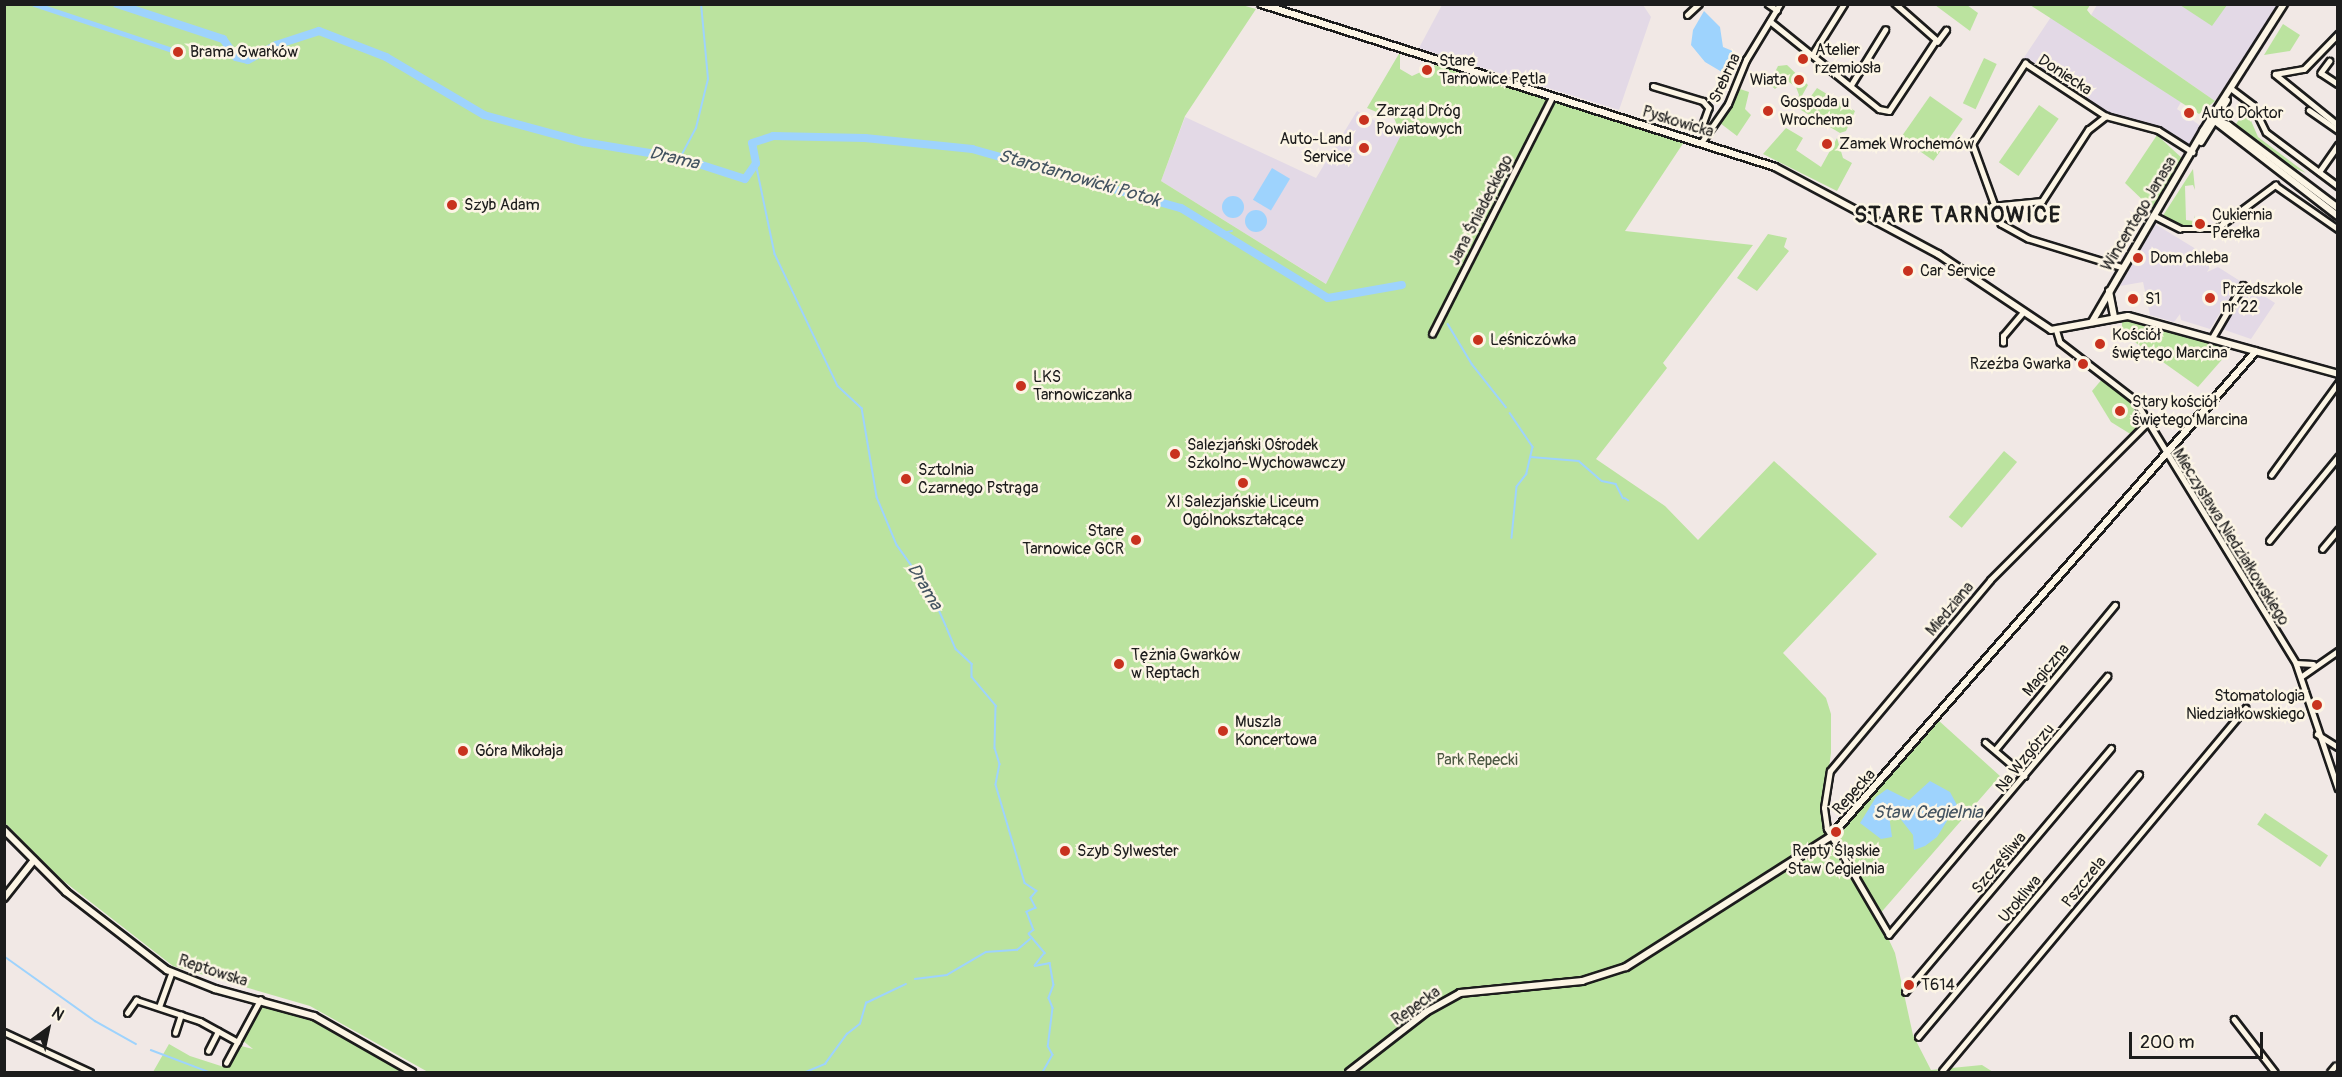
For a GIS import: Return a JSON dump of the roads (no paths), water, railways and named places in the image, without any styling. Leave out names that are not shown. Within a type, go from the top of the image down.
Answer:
[{"type":"street","name":"Pyskowicka","points":[[1261,4],[1761,162],[1828,192],[1972,275],[2023,312],[2057,332]]},
{"type":"street","points":[[1688,15],[1699,4]]},
{"type":"street","points":[[1768,4],[1777,10]]},
{"type":"street","name":"Srebrna","points":[[1701,143],[1780,4]]},
{"type":"street","points":[[1814,52],[1844,4]]},
{"type":"street","points":[[1895,4],[1935,35],[1934,47]]},
{"type":"street","name":"Wincentego Janasa","points":[[2091,323],[2153,215],[2284,4]]},
{"type":"street","points":[[1770,21],[1814,52],[1879,109],[1891,110],[1946,30]]},
{"type":"street","points":[[1851,86],[1885,30]]},
{"type":"street","points":[[2337,34],[2304,69],[2275,74],[2337,124]]},
{"type":"street","points":[[2330,61],[2322,73],[2337,84]]},
{"type":"street","name":"Doniecka","points":[[2122,268],[2028,239],[2001,224],[1991,206],[1972,144],[2025,63],[2106,116],[2158,130],[2193,152]]},
{"type":"street","points":[[1653,86],[1703,101],[1710,108],[1702,127],[1708,132]]},
{"type":"street","points":[[2232,89],[2253,105],[2266,132],[2337,186]]},
{"type":"street","name":"Wincentego Janasa","points":[[2193,152],[2224,107],[2232,89]]},
{"type":"street","name":"Jana Śniadeckiego","points":[[1432,334],[1552,97]]},
{"type":"street","points":[[2224,107],[2225,128]]},
{"type":"street","points":[[2309,110],[2337,130]]},
{"type":"street","points":[[1991,206],[2042,201],[2088,130],[2106,116]]},
{"type":"street","points":[[2214,120],[2337,208]]},
{"type":"street","points":[[2209,131],[2225,128],[2337,216]]},
{"type":"street","points":[[2319,172],[2337,145]]},
{"type":"street","points":[[2153,215],[2180,229],[2216,229],[2275,185],[2337,229]]},
{"type":"street","points":[[2212,338],[2243,285]]},
{"type":"street","name":"Wincentego Janasa","points":[[2109,291],[2114,316]]},
{"type":"street","points":[[2099,310],[2102,319]]},
{"type":"street","points":[[2003,344],[2003,336],[2023,312]]},
{"type":"street","points":[[2057,332],[2114,316],[2212,338],[2337,374]]},
{"type":"street","name":"Mieczysława Niedziałkowskiego","points":[[2057,332],[2060,342],[2126,391],[2296,663],[2302,676],[2317,734],[2337,788]]},
{"type":"street","name":"Repecka","points":[[1349,1072],[1431,1008],[1460,993],[1582,981],[1626,967],[1830,837],[2256,351]]},
{"type":"street","points":[[2271,476],[2337,383]]},
{"type":"street","name":"Miedziana","points":[[1889,935],[1830,837],[1824,808],[1833,765],[1990,580],[2147,423]]},
{"type":"street","points":[[2269,541],[2337,457]]},
{"type":"street","points":[[2322,549],[2337,531]]},
{"type":"street","name":"Magiczna","points":[[1995,750],[2115,605]]},
{"type":"street","points":[[2302,676],[2313,664],[2337,651]]},
{"type":"street","points":[[2296,663],[2313,664]]},
{"type":"street","name":"Na Wzgórzu","points":[[1889,935],[2108,676]]},
{"type":"street","name":"Pszczela","points":[[1942,1071],[2245,708]]},
{"type":"street","points":[[2317,734],[2337,747]]},
{"type":"street","points":[[1985,742],[2025,776]]},
{"type":"street","name":"Szczęśliwa","points":[[1905,992],[2111,748]]},
{"type":"street","name":"Urokliwa","points":[[1918,1037],[2139,775]]},
{"type":"street","name":"Reptowska","points":[[4,830],[73,898],[172,972],[314,1016],[412,1072]]},
{"type":"street","points":[[4,898],[34,860]]},
{"type":"street","points":[[159,1007],[172,972]]},
{"type":"street","points":[[127,1013],[134,1000],[181,1015],[238,1042]]},
{"type":"street","points":[[226,1063],[260,1000]]},
{"type":"street","points":[[175,1034],[181,1015]]},
{"type":"street","points":[[2234,1019],[2275,1072]]},
{"type":"street","points":[[208,1051],[218,1031]]},
{"type":"street","points":[[4,1032],[90,1072]]},
{"type":"street","points":[[2330,1072],[2335,1066]]},
{"type":"water","points":[[1704,11],[1720,27],[1723,47],[1735,52],[1727,75],[1705,62],[1691,45],[1693,30]]},
{"type":"water","points":[[1272,168],[1290,179],[1271,211],[1253,200]]},
{"type":"water","points":[[1233,196],[1241,199],[1244,207],[1241,215],[1233,218],[1225,215],[1222,207],[1225,199]]},
{"type":"water","points":[[1256,210],[1264,213],[1267,221],[1264,229],[1256,232],[1248,229],[1245,221],[1248,213]]},
{"type":"water","name":"Staw Cegielnia","points":[[1930,781],[1950,792],[1957,805],[1937,837],[1925,846],[1914,850],[1913,835],[1895,812],[1889,815],[1892,837],[1881,839],[1860,823],[1876,797],[1887,789],[1909,800]]},
{"type":"waterway","points":[[34,4],[178,52]]},
{"type":"waterway","name":"Starotarnowicki Potok","points":[[117,4],[223,39],[236,57],[248,60],[276,45],[319,31],[386,57],[484,115],[583,142],[680,158],[745,179],[756,163],[752,143],[773,136],[865,138],[972,149],[1181,208],[1328,298],[1402,285]]},
{"type":"waterway","points":[[680,158],[696,128],[708,79],[701,4]]},
{"type":"waterway","name":"Drama","points":[[756,163],[775,254],[838,386],[862,408],[877,497],[897,545],[932,594],[946,626]]},
{"type":"waterway","name":"Starotarnowicki Potok","points":[[1223,233],[1232,231]]},
{"type":"waterway","points":[[1448,324],[1472,364],[1506,407]]},
{"type":"waterway","points":[[1510,413],[1533,447],[1527,474],[1517,487],[1512,538]]},
{"type":"waterway","points":[[1531,457],[1579,461],[1602,481],[1616,484],[1623,498]]},
{"type":"waterway","name":"Drama","points":[[947,628],[956,649],[972,664],[972,677],[996,706],[995,748],[1000,764],[996,785],[1025,883],[1037,891],[1031,898],[1036,908],[1027,912],[1034,930],[1029,934],[1045,953],[1035,966],[1050,963],[1054,985],[1049,998],[1053,1008],[1048,1046],[1053,1055],[1043,1072]]},
{"type":"waterway","points":[[915,979],[947,975],[986,952],[1017,950],[1030,939]]},
{"type":"waterway","points":[[4,956],[95,1021],[136,1044]]},
{"type":"waterway","points":[[806,1072],[825,1064],[847,1034],[860,1024],[866,1003],[906,984]]},
{"type":"waterway","points":[[151,1050],[209,1072]]},
{"type":"place","name":"Brama Gwarków","points":[[178,52]]},
{"type":"place","name":"Atelier rzemiosła","points":[[1803,59]]},
{"type":"place","name":"Stare Tarnowice Pętla","points":[[1427,70]]},
{"type":"place","name":"Wiata","points":[[1799,80]]},
{"type":"place","name":"Gospoda u Wrochema","points":[[1768,111]]},
{"type":"place","name":"Auto Doktor","points":[[2189,113]]},
{"type":"place","name":"Zarząd Dróg Powiatowych","points":[[1364,120]]},
{"type":"place","name":"Zamek Wrochemów","points":[[1827,144]]},
{"type":"place","name":"Auto-Land Service","points":[[1364,148]]},
{"type":"place","name":"Szyb Adam","points":[[452,205]]},
{"type":"place","name":"Cukiernia Perełka","points":[[2200,224]]},
{"type":"place","name":"Dom chleba","points":[[2138,258]]},
{"type":"place","name":"Car Service","points":[[1908,271]]},
{"type":"place","name":"Przedszkole nr 22","points":[[2210,298]]},
{"type":"place","name":"S1","points":[[2133,299]]},
{"type":"place","name":"Leśniczówka","points":[[1478,340]]},
{"type":"place","name":"Kościół świętego Marcina","points":[[2100,344]]},
{"type":"place","name":"Rzeźba Gwarka","points":[[2083,364]]},
{"type":"place","name":"LKS Tarnowiczanka","points":[[1021,386]]},
{"type":"place","name":"Stary kościół świętego Marcina","points":[[2120,411]]},
{"type":"place","name":"Salezjański Ośrodek Szkolno-Wychowawczy","points":[[1175,454]]},
{"type":"place","name":"Sztolnia Czarnego Pstrąga","points":[[906,479]]},
{"type":"place","name":"XI Salezjańskie Liceum Ogólnokształcące","points":[[1243,483]]},
{"type":"place","name":"Stare Tarnowice GCR","points":[[1136,540]]},
{"type":"place","name":"Tężnia Gwarków w Reptach","points":[[1119,664]]},
{"type":"place","name":"Stomatologia Niedziałkowskiego","points":[[2317,705]]},
{"type":"place","name":"Muszla Koncertowa","points":[[1223,731]]},
{"type":"place","name":"Góra Mikołaja","points":[[463,751]]},
{"type":"place","name":"Repty Śląskie Staw Cegielnia","points":[[1836,832]]},
{"type":"place","name":"Szyb Sylwester","points":[[1065,851]]},
{"type":"place","name":"T614","points":[[1909,985]]},
{"type":"district","name":"STARE TARNOWICE","points":[[1958,216]]},
{"type":"park label","name":"Park Repecki","points":[[1477,760]]}]
